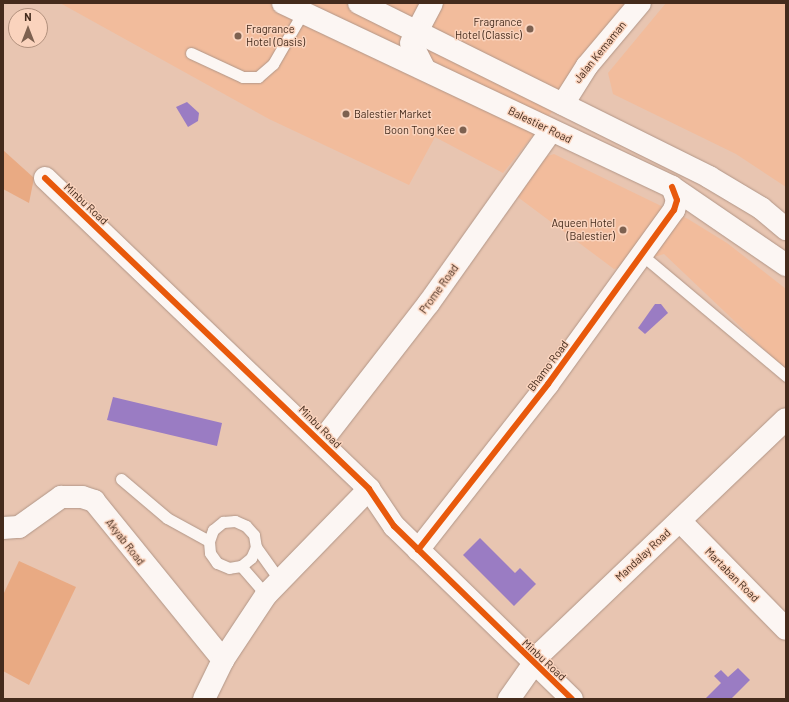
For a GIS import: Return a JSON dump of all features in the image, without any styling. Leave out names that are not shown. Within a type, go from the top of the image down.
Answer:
[{"type":"street","name":"Balestier Road","points":[[283,3],[424,68],[551,131],[672,187],[786,265]]},
{"type":"street","points":[[359,3],[417,29],[709,177],[761,208],[786,229]]},
{"type":"street","points":[[424,68],[411,43],[432,3]]},
{"type":"street","name":"Jalan Kemaman","points":[[563,104],[587,66],[640,3]]},
{"type":"street","name":"Prome Road","points":[[321,442],[428,304],[551,131]]},
{"type":"street","name":"Minbu Road","points":[[45,178],[369,489],[394,526],[532,662],[572,699]]},
{"type":"street","name":"Bhamo Road","points":[[418,550],[548,384],[674,210],[677,200],[672,187]]},
{"type":"street","name":"Mandalay Road","points":[[509,699],[532,662],[786,419]]},
{"type":"street","points":[[204,699],[223,660],[274,588],[369,489]]},
{"type":"street","name":"Akyab Road","points":[[3,528],[20,527],[61,497],[82,496],[94,501],[223,660]]},
{"type":"street","name":"Martaban Road","points":[[680,521],[786,629]]},
{"type":"lane","points":[[191,52],[243,77],[258,77],[273,64],[303,12]]},
{"type":"lane","points":[[642,255],[786,376]]},
{"type":"lane","points":[[120,479],[168,518],[209,541]]},
{"type":"lane","points":[[256,547],[251,558],[242,566],[229,568],[217,563],[210,553],[209,541],[218,526],[235,521],[250,530],[274,588]]},
{"type":"lane","points":[[242,566],[274,588]]},
{"type":"shaded area","points":[[60,3],[639,3],[503,173],[435,137],[409,185],[269,119]]},
{"type":"shaded area","points":[[666,3],[786,3],[786,187],[736,154],[613,94],[608,73]]},
{"type":"shaded area","points":[[187,102],[199,113],[198,121],[188,127],[176,107]]},
{"type":"shaded area","points":[[3,150],[34,178],[29,203],[3,189]]},
{"type":"shaded area","points":[[554,154],[688,219],[727,243],[786,289],[786,370],[664,254],[614,269],[515,195],[541,158]]},
{"type":"shaded area","points":[[655,304],[661,304],[668,313],[645,334],[638,328]]},
{"type":"shaded area","points":[[113,397],[222,423],[217,446],[107,420]]},
{"type":"shaded area","points":[[480,538],[515,573],[520,568],[536,584],[514,606],[463,555]]},
{"type":"shaded area","points":[[19,561],[76,587],[29,685],[3,671],[3,595]]},
{"type":"shaded area","points":[[738,668],[750,680],[731,699],[705,699],[721,683],[714,676],[721,670],[728,677]]},
{"type":"cycle path","points":[[45,178],[369,489],[394,526],[572,699]]},
{"type":"cycle path","points":[[418,550],[548,384],[674,210],[677,200],[672,187]]},
{"type":"place","name":"Fragrance Hotel (Classic)","points":[[530,29]]},
{"type":"place","name":"Fragrance Hotel (Oasis)","points":[[238,36]]},
{"type":"place","name":"Balestier Market","points":[[346,114]]},
{"type":"place","name":"Boon Tong Kee","points":[[463,130]]},
{"type":"place","name":"Aqueen Hotel (Balestier)","points":[[623,230]]}]
